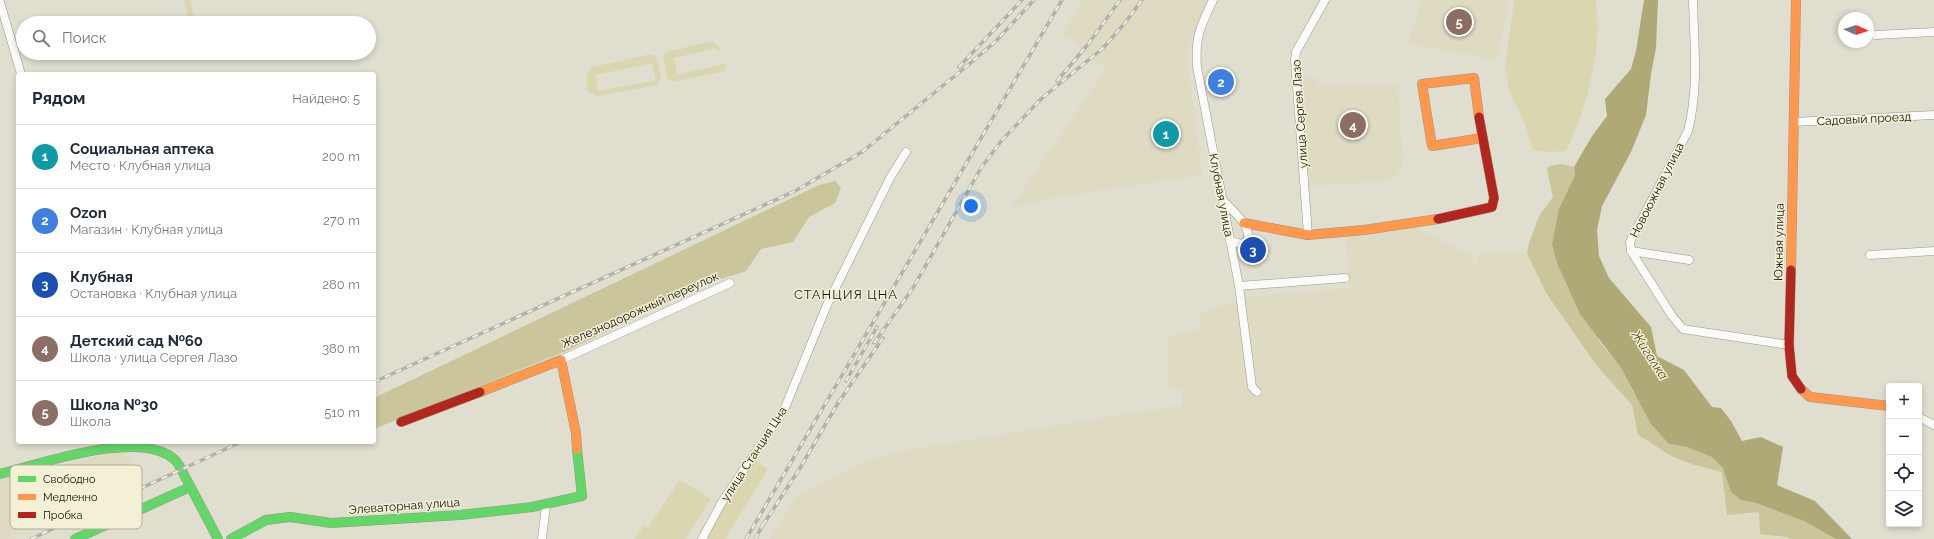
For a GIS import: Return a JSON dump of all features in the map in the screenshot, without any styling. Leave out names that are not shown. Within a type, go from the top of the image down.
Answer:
[{"type":"street","name":"Клубная улица","points":[[1213,0],[1200,26],[1196,40],[1197,67],[1238,286],[1252,387],[1257,392]]},
{"type":"street","name":"улица Сергея Лазо","points":[[1308,235],[1295,60],[1296,52],[1325,0]]},
{"type":"street","name":"Новоюжная улица","points":[[1693,0],[1693,111],[1688,131],[1630,242],[1631,251],[1672,316],[1683,329],[1789,345]]},
{"type":"street","name":"Южная улица","points":[[1796,0],[1789,345],[1792,376],[1797,386],[1810,397],[1886,406]]},
{"type":"street","points":[[0,2],[16,60]]},
{"type":"street","points":[[1875,35],[1934,32]]},
{"type":"street","points":[[16,60],[19,72]]},
{"type":"street","points":[[1244,223],[1308,235],[1418,223],[1492,207],[1494,198],[1482,138],[1474,78],[1422,84],[1432,146],[1482,138]]},
{"type":"street","name":"Садовый проезд","points":[[1794,122],[1934,115]]},
{"type":"street","name":"улица Станция Цна","points":[[702,539],[722,502],[784,410],[827,305],[890,178],[906,152]]},
{"type":"street","points":[[1222,199],[1244,223],[1249,232],[1248,240],[1242,244],[1230,241]]},
{"type":"street","points":[[1631,251],[1689,260]]},
{"type":"street","points":[[1870,254],[1934,252]]},
{"type":"street","points":[[1238,286],[1345,278]]},
{"type":"street","name":"Железнодорожный переулок","points":[[402,422],[561,360],[730,283]]},
{"type":"street","name":"Железнодорожный переулок","points":[[561,360],[576,433],[582,496]]},
{"type":"street","points":[[1922,419],[1934,425]]},
{"type":"street","points":[[39,465],[104,450],[132,446],[150,447],[166,452],[177,462],[218,539]]},
{"type":"street","points":[[0,474],[10,472]]},
{"type":"street","points":[[142,509],[190,487]]},
{"type":"street","name":"Элеваторная улица","points":[[231,539],[266,520],[290,517],[331,523],[460,515],[546,505],[582,496]]},
{"type":"street","points":[[542,539],[546,505]]},
{"type":"street","points":[[75,539],[97,529]]},
{"type":"shaded area","points":[[184,0],[190,0],[194,16],[188,16]]},
{"type":"shaded area","points":[[1083,0],[1211,0],[1186,51],[1202,175],[1046,199],[1011,208],[1106,68],[1062,34]]},
{"type":"shaded area","points":[[1421,0],[1509,0],[1497,60],[1408,44]]},
{"type":"shaded area","points":[[1514,0],[1595,0],[1597,35],[1591,77],[1580,118],[1566,151],[1545,152],[1533,150],[1525,124],[1510,93],[1505,69]]},
{"type":"shaded area","points":[[713,41],[721,50],[717,51],[716,48],[674,58],[677,75],[727,63],[725,71],[673,82],[668,79],[663,56],[665,52]]},
{"type":"shaded area","points":[[651,54],[656,56],[661,77],[658,85],[597,96],[588,92],[586,78],[588,72],[593,67]],"holes":[[[652,63],[656,80],[598,91],[595,75]]]},
{"type":"shaded area","points":[[1302,77],[1315,77],[1319,85],[1398,84],[1403,164],[1392,181],[1309,186]]},
{"type":"shaded area","points":[[1562,164],[1574,167],[1575,175],[1559,209],[1599,341],[1621,368],[1634,393],[1669,444],[1699,451],[1707,454],[1719,462],[1733,493],[1740,499],[1798,518],[1836,539],[1789,539],[1788,537],[1760,534],[1759,512],[1727,515],[1722,472],[1679,459],[1666,453],[1638,435],[1632,405],[1597,366],[1546,293],[1527,253],[1539,216],[1553,197],[1547,170],[1549,166]]},
{"type":"shaded area","points":[[835,181],[841,188],[835,203],[809,217],[793,242],[761,249],[746,271],[703,285],[566,351],[376,428],[376,397],[819,185]]},
{"type":"shaded area","points":[[1414,227],[1471,255],[1476,266],[1478,252],[1527,253],[1546,293],[1597,366],[1632,405],[1638,435],[1656,444],[1667,453],[1686,461],[1722,472],[1727,515],[1759,512],[1789,539],[770,539],[795,498],[860,463],[893,452],[1182,405],[1182,389],[1167,389],[1167,337],[1200,329],[1201,312],[1251,296],[1349,288],[1346,236]]},
{"type":"shaded area","points":[[119,451],[131,461],[132,465],[60,465]]},
{"type":"shaded area","points":[[755,460],[768,469],[725,539],[705,539],[723,504]]},
{"type":"shaded area","points":[[10,477],[10,529],[30,529],[7,539],[0,539],[0,479]]},
{"type":"shaded area","points":[[679,481],[684,482],[711,499],[685,539],[634,539],[644,526],[648,528]]},
{"type":"water","name":"Жигалка","points":[[1644,0],[1658,0],[1656,48],[1646,115],[1631,152],[1602,206],[1597,230],[1599,256],[1609,278],[1651,327],[1657,356],[1684,370],[1712,407],[1721,408],[1731,421],[1742,441],[1761,437],[1783,447],[1777,485],[1815,501],[1852,539],[1836,539],[1804,521],[1756,503],[1741,500],[1731,492],[1723,468],[1712,457],[1687,447],[1669,444],[1651,424],[1621,368],[1580,314],[1557,263],[1552,244],[1559,209],[1575,175],[1574,167],[1592,136],[1607,116],[1605,99],[1631,69],[1636,51]]},
{"type":"railway","points":[[959,67],[1022,0]]},
{"type":"railway","points":[[376,381],[795,191],[862,152],[996,41],[1034,0]]},
{"type":"railway","points":[[746,539],[1062,0]]},
{"type":"railway","points":[[1057,81],[1089,43],[1120,0]]},
{"type":"railway","points":[[874,343],[913,288],[981,168],[1002,140],[1041,99],[1103,48],[1125,23],[1142,0]]},
{"type":"railway","points":[[846,381],[877,327]]},
{"type":"railway","points":[[763,525],[800,468],[838,403],[883,338]]},
{"type":"railway","points":[[142,488],[237,444]]},
{"type":"railway","points":[[755,539],[765,521]]},
{"type":"railway","points":[[31,539],[53,529]]},
{"type":"traffic: fast","points":[[34,465],[91,451],[117,448],[141,447],[161,451],[178,463],[218,539]]},
{"type":"traffic: fast","points":[[231,539],[266,520],[290,517],[331,523],[460,515],[532,507],[582,496],[577,449]]},
{"type":"traffic: fast","points":[[0,474],[10,471]]},
{"type":"traffic: fast","points":[[142,509],[190,487]]},
{"type":"traffic: fast","points":[[75,539],[97,529]]},
{"type":"traffic: slow","points":[[1791,270],[1796,0]]},
{"type":"traffic: slow","points":[[1479,117],[1474,78],[1422,84],[1432,146],[1482,138]]},
{"type":"traffic: slow","points":[[1244,223],[1308,235],[1364,230],[1438,219]]},
{"type":"traffic: slow","points":[[480,392],[561,360],[576,433],[577,449]]},
{"type":"traffic: slow","points":[[1801,389],[1810,397],[1886,406]]},
{"type":"traffic: jam","points":[[1438,219],[1492,207],[1494,198],[1479,117]]},
{"type":"traffic: jam","points":[[1791,270],[1789,345],[1792,376],[1801,389]]},
{"type":"traffic: jam","points":[[401,422],[480,392]]},
{"type":"place","name":"Школа №30","points":[[1459,22]]},
{"type":"place","name":"Ozon","points":[[1221,82]]},
{"type":"place","name":"Детский сад №60","points":[[1353,125]]},
{"type":"place","name":"Социальная аптека","points":[[1166,134]]},
{"type":"place","name":"Клубная","points":[[1253,250]]},
{"type":"district","name":"СТАНЦИЯ ЦНА","points":[[846,294]]}]
